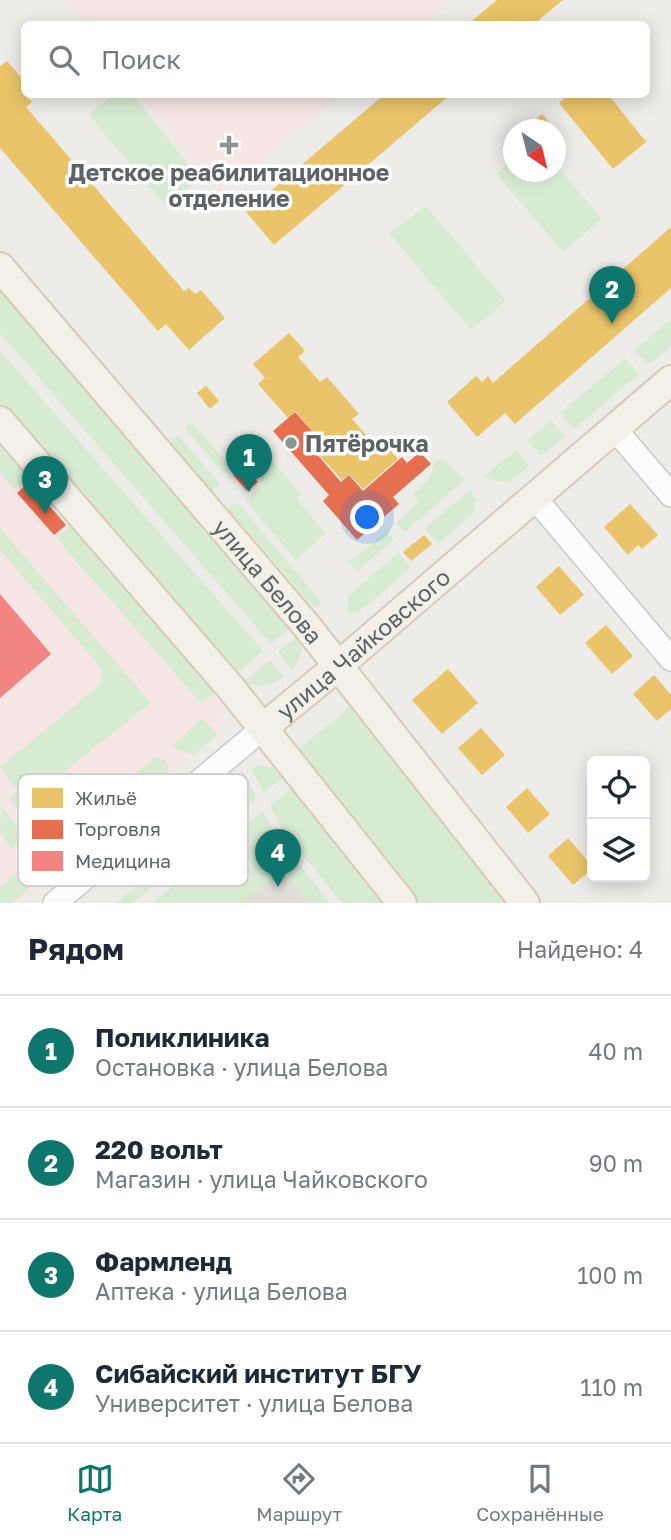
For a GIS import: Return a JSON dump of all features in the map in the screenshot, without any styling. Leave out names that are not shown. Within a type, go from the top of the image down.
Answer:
[{"type":"main road","name":"улица Белова","points":[[0,267],[298,616],[525,903]]},
{"type":"main road","name":"улица Чайковского","points":[[263,728],[671,380]]},
{"type":"main road","points":[[0,421],[230,687],[402,903]]},
{"type":"street","points":[[614,428],[671,495]]},
{"type":"street","points":[[534,497],[671,659]]},
{"type":"street","name":"улица Чайковского","points":[[208,774],[263,728]]},
{"type":"street","name":"улица Чайковского","points":[[55,903],[75,886]]},
{"type":"shaded area","points":[[68,0],[439,0],[444,7],[428,21],[84,21]]},
{"type":"shaded area","name":"Детское реабилитационное отделение","points":[[143,98],[335,98],[218,195]]},
{"type":"shaded area","points":[[0,442],[191,661],[218,698],[222,710],[220,732],[170,774],[18,774],[18,886],[38,886],[18,903],[0,903]]},
{"type":"shaded area","points":[[282,870],[308,903],[239,903]]},
{"type":"green space","points":[[109,98],[135,98],[200,179],[166,206],[89,115]]},
{"type":"green space","points":[[503,168],[503,182],[566,182],[566,177],[602,219],[563,252],[496,174]]},
{"type":"green space","points":[[426,206],[506,301],[471,330],[389,233]]},
{"type":"green space","points":[[0,288],[294,624],[271,644],[0,333]]},
{"type":"green space","points":[[671,319],[671,346],[648,365],[635,350]]},
{"type":"green space","points":[[0,351],[263,651],[236,674],[0,404]]},
{"type":"green space","points":[[625,358],[639,374],[574,429],[560,413]]},
{"type":"green space","points":[[551,421],[565,437],[541,456],[527,441]]},
{"type":"green space","points":[[192,422],[231,469],[224,474],[185,428]]},
{"type":"green space","points":[[178,435],[220,484],[212,491],[170,442]]},
{"type":"green space","points":[[256,441],[301,494],[296,498],[326,533],[296,560],[245,500],[263,484],[240,456]]},
{"type":"green space","points":[[0,446],[28,477],[14,490],[0,473]]},
{"type":"green space","points":[[516,450],[530,466],[524,471],[514,479],[504,482],[484,476]]},
{"type":"green space","points":[[444,460],[465,479],[405,532],[396,523],[419,502],[413,494],[427,480],[435,461]]},
{"type":"green space","points":[[471,489],[475,500],[473,514],[438,544],[424,529]]},
{"type":"green space","points":[[237,502],[322,603],[317,608],[228,509]]},
{"type":"green space","points":[[70,526],[215,693],[202,704],[56,538]]},
{"type":"green space","points":[[0,528],[151,703],[61,774],[18,774],[18,791],[0,767],[97,687],[102,679],[102,669],[0,550]]},
{"type":"green space","points":[[386,531],[394,540],[358,571],[347,560],[358,556]]},
{"type":"green space","points":[[398,553],[411,568],[361,610],[348,614],[348,596]]},
{"type":"green space","points":[[300,634],[301,653],[292,670],[278,652]]},
{"type":"green space","points":[[270,660],[284,676],[264,685],[243,682]]},
{"type":"green space","points":[[350,707],[506,903],[418,903],[310,768],[299,749]]},
{"type":"green space","points":[[203,718],[217,735],[193,755],[172,745]]},
{"type":"green space","points":[[154,758],[165,760],[168,774],[135,774]]},
{"type":"green space","points":[[259,765],[274,768],[286,775],[264,793],[251,768]]},
{"type":"green space","points":[[248,781],[257,798],[248,806]]},
{"type":"green space","points":[[295,785],[389,903],[342,903],[283,830],[270,806]]},
{"type":"green space","points":[[18,791],[18,808],[17,809],[9,798]]},
{"type":"green space","points":[[1,805],[18,827],[18,845],[12,849],[0,833]]},
{"type":"green space","points":[[263,811],[277,836],[330,903],[308,903],[282,870],[239,903],[152,903],[173,886],[248,886],[248,823]]},
{"type":"green space","points":[[18,872],[18,886],[32,886],[12,903],[0,903],[0,887]]},
{"type":"green space","points":[[136,886],[153,886],[133,903],[116,903]]},
{"type":"building: Жильё","points":[[497,0],[563,0],[538,21],[472,21]]},
{"type":"building: Жильё","points":[[7,61],[21,77],[21,98],[28,98],[32,102],[26,107],[184,291],[189,288],[195,294],[201,290],[225,318],[189,350],[166,324],[158,331],[0,148],[0,66]]},
{"type":"building: Жильё","points":[[380,98],[446,98],[274,245],[246,212]]},
{"type":"building: Жильё","points":[[565,98],[611,98],[646,142],[613,169],[559,103]]},
{"type":"building: Жильё","points":[[671,227],[671,288],[515,424],[505,413],[477,437],[447,402],[476,376],[482,382],[488,376],[493,383]]},
{"type":"building: Жильё","points":[[289,333],[305,351],[298,357],[320,382],[327,377],[359,414],[352,419],[373,443],[380,438],[398,459],[363,489],[349,474],[342,480],[311,446],[319,439],[295,411],[288,418],[258,384],[265,378],[253,364]]},
{"type":"building: Жильё","points":[[206,386],[219,401],[210,409],[197,393]]},
{"type":"building: Жильё","points":[[630,504],[658,535],[642,549],[638,545],[628,555],[604,527]]},
{"type":"building: Жильё","points":[[424,535],[432,544],[411,561],[403,552]]},
{"type":"building: Жильё","points":[[559,566],[584,595],[560,615],[536,587]]},
{"type":"building: Жильё","points":[[606,625],[633,656],[612,674],[585,643]]},
{"type":"building: Жильё","points":[[448,669],[478,703],[442,734],[412,700]]},
{"type":"building: Жильё","points":[[654,675],[671,695],[671,709],[657,721],[633,694]]},
{"type":"building: Жильё","points":[[481,728],[505,755],[482,775],[458,748]]},
{"type":"building: Жильё","points":[[527,788],[550,814],[528,833],[506,807]]},
{"type":"building: Жильё","points":[[568,838],[587,860],[587,873],[573,885],[548,856]]},
{"type":"building: Торговля","points":[[295,412],[319,439],[310,446],[341,482],[349,475],[363,491],[402,457],[407,463],[420,452],[431,464],[393,497],[399,504],[357,540],[323,501],[329,495],[273,431]]},
{"type":"building: Торговля","points":[[244,466],[258,482],[247,491],[233,475]]},
{"type":"building: Торговля","points":[[29,482],[66,525],[54,535],[17,493]]},
{"type":"building: Медицина","points":[[0,594],[51,654],[0,698]]},
{"type":"place","name":"Детское реабилитационное отделение","points":[[229,145]]},
{"type":"place","name":"220 вольт","points":[[612,324]]},
{"type":"place","name":"Пятёрочка","points":[[291,443]]},
{"type":"place","name":"Поликлиника","points":[[249,492]]},
{"type":"place","name":"Фармленд","points":[[45,514]]},
{"type":"place","name":"Сибайский институт БГУ","points":[[278,887]]}]
